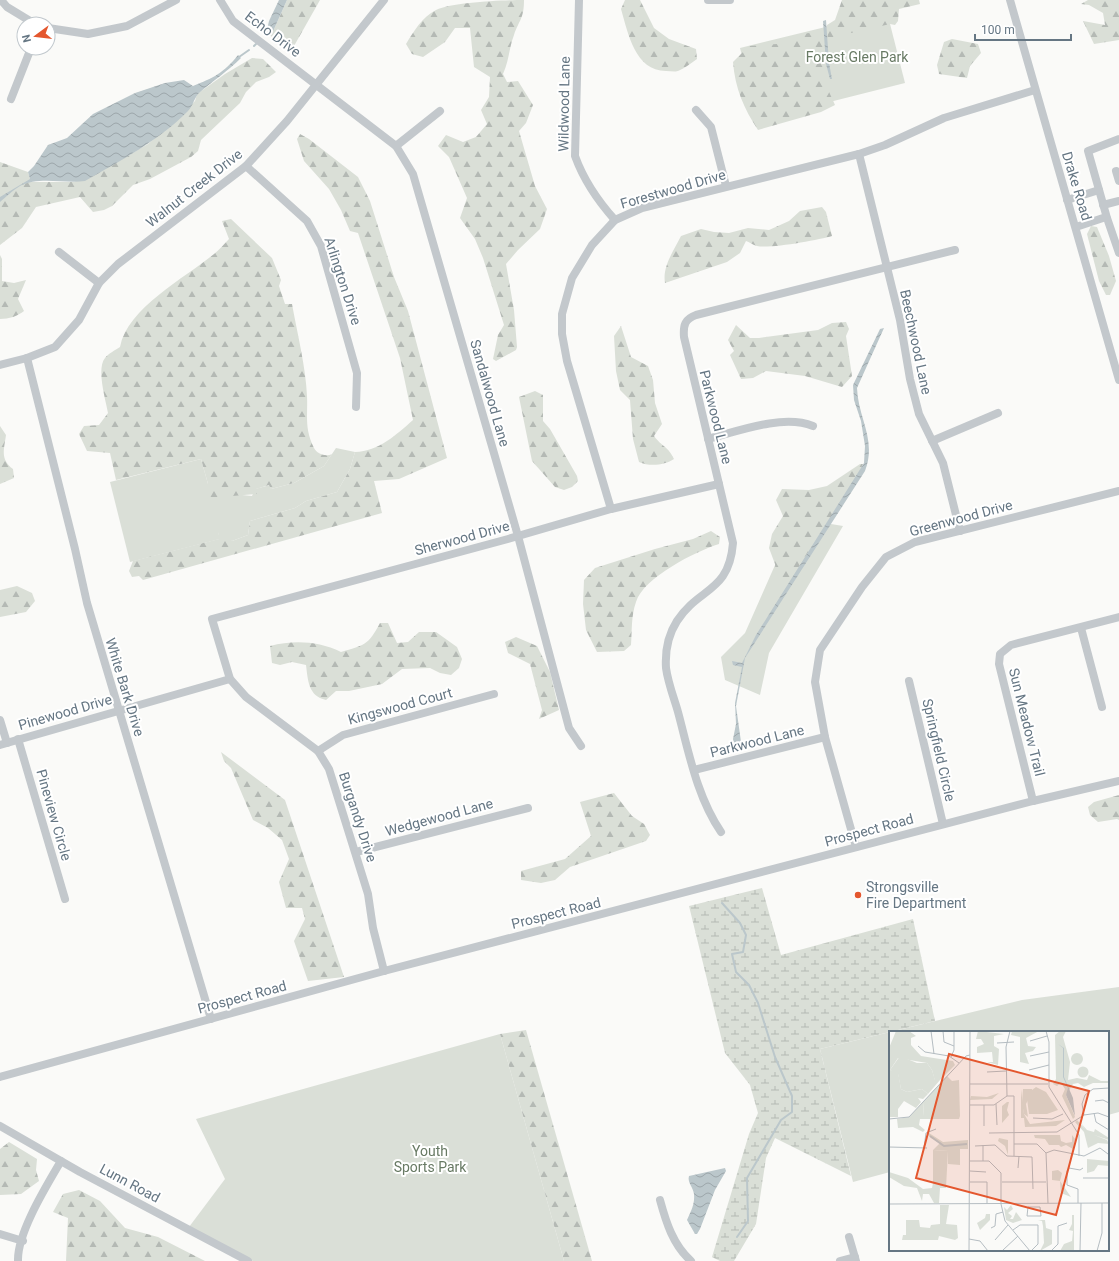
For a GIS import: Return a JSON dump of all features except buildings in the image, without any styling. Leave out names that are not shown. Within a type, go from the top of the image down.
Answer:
[{"type":"street","points":[[1,0],[7,7],[22,16]]},
{"type":"street","points":[[56,29],[88,34],[127,26],[176,0]]},
{"type":"street","name":"Echo Drive","points":[[220,0],[233,21],[316,84]]},
{"type":"street","name":"Walnut Creek Drive","points":[[0,365],[27,358],[55,347],[79,320],[99,283],[118,264],[246,166],[288,121],[384,0]]},
{"type":"street","name":"Wildwood Lane","points":[[579,0],[575,156],[582,175],[596,197],[615,220]]},
{"type":"street","points":[[708,0],[730,0]]},
{"type":"street","name":"Drake Road","points":[[1010,0],[1119,380]]},
{"type":"street","points":[[11,99],[28,56]]},
{"type":"street","name":"Sandalwood Lane","points":[[316,84],[396,146],[413,174],[518,536],[569,728],[581,746]]},
{"type":"street","name":"Forestwood Drive","points":[[611,509],[567,361],[562,334],[562,314],[572,278],[592,245],[615,220],[642,208],[859,154],[885,145],[944,118],[1035,90]]},
{"type":"street","points":[[696,110],[711,127],[726,186]]},
{"type":"street","points":[[396,146],[440,111]]},
{"type":"street","points":[[1119,139],[1088,151],[1106,217],[1119,253]]},
{"type":"street","name":"Beechwood Lane","points":[[859,154],[900,320],[910,379],[919,414],[943,463],[960,531]]},
{"type":"street","name":"Arlington Drive","points":[[246,166],[307,221],[321,246],[357,373],[356,407]]},
{"type":"street","points":[[1116,171],[1119,181]]},
{"type":"street","points":[[1067,200],[1099,190]]},
{"type":"street","points":[[1103,205],[1119,201]]},
{"type":"street","points":[[1076,227],[1106,217]]},
{"type":"street","name":"Parkwood Lane","points":[[721,832],[710,815],[694,770],[666,668],[667,645],[671,632],[688,607],[722,579],[732,560],[733,543],[684,337],[683,327],[689,318],[886,266],[955,250]]},
{"type":"street","points":[[59,252],[99,283]]},
{"type":"street","name":"White Bark Drive","points":[[27,358],[87,603],[211,1019]]},
{"type":"street","points":[[932,441],[998,413]]},
{"type":"street","points":[[708,439],[769,423],[805,423],[813,426]]},
{"type":"street","name":"Sherwood Drive","points":[[212,619],[518,536],[611,509],[719,484]]},
{"type":"street","name":"Greenwood Drive","points":[[856,847],[825,737],[815,682],[820,650],[862,587],[886,557],[915,542],[1119,491]]},
{"type":"street","name":"Sun Meadow Trail","points":[[1033,801],[999,664],[1000,654],[1011,645],[1119,617]]},
{"type":"street","name":"Burgandy Drive","points":[[212,619],[230,679],[246,697],[318,751],[328,768],[336,789],[368,894],[372,928],[384,971]]},
{"type":"street","points":[[1081,628],[1102,707]]},
{"type":"street","name":"Pinewood Drive","points":[[3,744],[230,679]]},
{"type":"street","name":"Springfield Circle","points":[[910,681],[943,824]]},
{"type":"street","name":"Kingswood Court","points":[[318,751],[343,735],[494,694]]},
{"type":"street","points":[[0,720],[3,744]]},
{"type":"street","name":"Parkwood Lane","points":[[694,770],[825,737]]},
{"type":"street","name":"Pineview Circle","points":[[18,740],[65,899]]},
{"type":"street","name":"Prospect Road","points":[[0,1076],[384,971],[943,824],[1119,781]]},
{"type":"street","name":"Wedgewood Lane","points":[[356,852],[528,808]]},
{"type":"street","name":"Lunn Road","points":[[0,1126],[248,1261]]},
{"type":"street","points":[[18,1261],[23,1241],[38,1202],[61,1160]]},
{"type":"street","points":[[660,1200],[671,1234],[677,1245],[691,1261]]},
{"type":"street","points":[[0,1234],[23,1241]]},
{"type":"street","points":[[840,1261],[855,1259],[849,1237]]},
{"type":"green space","points":[[287,0],[320,0],[294,46],[286,48],[276,42],[271,36]]},
{"type":"green space","points":[[524,0],[522,15],[512,40],[507,64],[503,74],[507,82],[518,81],[533,105],[526,123],[519,131],[535,186],[547,209],[540,229],[506,264],[514,310],[517,347],[516,350],[496,361],[493,359],[498,335],[504,325],[483,258],[475,239],[460,218],[467,198],[449,157],[438,146],[446,135],[463,142],[476,137],[487,124],[481,110],[489,97],[490,77],[474,67],[470,28],[455,28],[445,42],[423,57],[412,54],[406,44],[422,20],[436,10],[444,7],[466,3]]},
{"type":"green space","points":[[625,0],[640,0],[654,28],[669,39],[696,49],[697,59],[677,71],[655,69],[647,65],[634,49],[630,39],[621,9]]},
{"type":"green space","points":[[842,0],[919,0],[920,4],[899,9],[898,21],[895,25],[890,24],[851,33],[845,32],[828,42],[827,25],[835,20]]},
{"type":"green space","points":[[1088,0],[1119,0],[1119,40],[1094,44],[1083,21],[1105,25],[1103,13],[1089,5],[1081,4]]},
{"type":"green space","name":"Forest Glen Park","points":[[887,12],[905,83],[758,120],[740,48]]},
{"type":"green space","points":[[819,32],[824,36],[825,83],[835,105],[821,112],[758,130],[748,114],[741,98],[733,62],[749,46],[777,44],[800,34]]},
{"type":"green space","points":[[952,39],[978,44],[981,53],[970,66],[967,78],[939,74],[937,65],[944,42]]},
{"type":"green space","points":[[252,58],[263,59],[276,72],[269,77],[256,82],[246,92],[240,103],[201,140],[198,151],[191,157],[150,179],[133,185],[112,206],[104,210],[93,212],[80,197],[36,207],[22,228],[0,245],[0,162],[28,172],[31,182],[74,182],[148,144],[195,101],[197,94],[225,74]]},
{"type":"green space","points":[[300,134],[309,139],[358,177],[370,201],[394,277],[408,311],[447,458],[399,479],[374,481],[382,513],[143,580],[139,576],[132,577],[129,571],[133,561],[219,539],[218,532],[226,530],[232,541],[248,535],[250,521],[295,508],[306,501],[337,492],[350,469],[355,452],[372,449],[387,441],[413,420],[400,358],[358,233],[350,231],[341,210],[329,189],[304,161],[297,139]]},
{"type":"green space","points":[[822,207],[826,212],[832,236],[806,242],[763,247],[746,241],[740,253],[727,262],[665,283],[665,271],[667,265],[681,236],[701,229],[729,233],[748,228],[769,230],[789,221],[800,211]]},
{"type":"green space","points":[[231,219],[272,258],[281,280],[279,286],[285,304],[292,304],[305,374],[309,434],[317,452],[324,455],[332,454],[324,466],[294,483],[271,489],[269,485],[256,489],[257,494],[208,498],[208,484],[201,459],[116,480],[110,453],[87,451],[79,434],[84,426],[99,425],[108,413],[101,377],[102,363],[108,355],[120,347],[125,333],[134,319],[145,307],[214,254],[229,239],[222,221]]},
{"type":"green space","points":[[1091,226],[1097,227],[1109,256],[1116,281],[1110,295],[1106,295],[1099,281],[1087,234]]},
{"type":"green space","points":[[0,255],[2,259],[2,281],[14,283],[26,280],[18,299],[24,311],[13,317],[0,319]]},
{"type":"green space","points":[[846,322],[849,329],[846,336],[852,376],[842,387],[805,376],[766,371],[753,378],[741,379],[730,355],[734,351],[728,340],[736,325],[750,338],[759,338],[818,330],[832,323]]},
{"type":"green space","points":[[621,326],[631,357],[648,366],[653,380],[655,403],[662,424],[654,436],[669,451],[674,459],[666,463],[653,465],[639,462],[633,439],[630,400],[620,390],[616,371],[614,336]]},
{"type":"green space","points":[[535,391],[543,395],[543,421],[550,429],[577,476],[578,481],[572,487],[564,490],[555,487],[532,461],[519,397]]},
{"type":"green space","points":[[0,426],[6,435],[4,454],[6,462],[13,469],[14,478],[0,484]]},
{"type":"green space","points":[[336,448],[355,452],[350,469],[337,492],[306,501],[295,508],[250,521],[248,535],[232,541],[218,532],[220,539],[130,562],[110,482],[201,459],[208,484],[242,495],[252,496],[255,489],[270,485],[271,489],[294,483],[324,466]]},
{"type":"green space","points":[[860,464],[863,464],[859,473],[789,582],[776,577],[775,564],[769,548],[772,534],[783,516],[776,500],[782,489],[809,490],[827,486]]},
{"type":"green space","points":[[819,522],[843,526],[769,653],[760,695],[725,680],[721,657],[745,633],[779,556]]},
{"type":"green space","points":[[711,531],[720,537],[719,544],[684,559],[659,575],[641,593],[636,602],[633,613],[631,645],[624,651],[597,652],[586,630],[583,604],[584,580],[595,568],[693,539]]},
{"type":"green space","points":[[17,586],[32,593],[35,601],[26,612],[0,617],[0,590]]},
{"type":"green space","points":[[380,623],[388,623],[397,643],[408,642],[419,632],[436,632],[457,647],[462,659],[459,668],[451,675],[440,673],[430,668],[402,669],[382,684],[349,691],[336,691],[326,700],[320,698],[312,691],[308,682],[306,665],[292,662],[280,665],[272,663],[270,646],[297,642],[324,646],[341,652],[365,644]]},
{"type":"green space","points":[[516,637],[537,646],[550,672],[559,710],[539,719],[542,710],[530,664],[508,653],[505,642]]},
{"type":"green space","points":[[221,752],[285,800],[344,977],[308,981],[294,941],[305,919],[302,908],[286,908],[279,882],[289,859],[282,840],[268,828],[253,820],[231,768],[224,761]]},
{"type":"green space","points":[[614,793],[632,816],[644,824],[650,835],[646,841],[570,867],[555,880],[541,883],[521,880],[521,871],[565,859],[591,836],[580,802]]},
{"type":"green space","points":[[1119,795],[1119,820],[1098,822],[1090,815],[1088,807],[1094,802]]},
{"type":"green space","points":[[762,888],[781,955],[913,919],[935,1021],[820,1049],[851,1176],[775,1138],[766,1158],[756,1224],[734,1261],[720,1261],[712,1257],[749,1134],[758,1113],[750,1085],[725,1053],[689,906]]},
{"type":"green space","points":[[1119,987],[1119,1112],[1109,1115],[1109,1031],[894,1031],[1022,1000]]},
{"type":"green space","points":[[526,1030],[592,1261],[564,1261],[500,1034]]},
{"type":"green space","points":[[889,1032],[889,1172],[853,1182],[820,1049]]},
{"type":"green space","name":"Youth Sports Park","points":[[500,1034],[564,1261],[253,1261],[189,1227],[225,1179],[196,1119]]},
{"type":"green space","points":[[9,1142],[37,1159],[36,1170],[39,1181],[21,1194],[0,1195],[0,1149]]},
{"type":"green space","points":[[79,1190],[100,1201],[125,1228],[158,1237],[205,1261],[66,1261],[68,1218],[53,1212],[63,1194]]},
{"type":"water","points":[[279,0],[287,0],[271,36],[266,34],[269,21]]},
{"type":"water","points":[[826,20],[829,63],[832,79],[830,79],[826,64],[823,21]]},
{"type":"water","points":[[238,55],[241,58],[196,96],[188,111],[177,122],[152,141],[112,166],[85,181],[35,181],[27,183],[17,188],[0,202],[0,197],[30,179],[28,172],[34,166],[48,145],[67,138],[93,114],[135,93],[165,83],[184,80],[193,86],[223,71]]},
{"type":"water","points":[[884,328],[857,388],[869,449],[865,471],[745,658],[736,706],[742,749],[735,751],[733,739],[736,724],[735,703],[742,667],[733,665],[732,661],[742,663],[756,635],[864,463],[865,446],[861,421],[854,400],[853,385],[880,329]]},
{"type":"water","points":[[725,1168],[726,1171],[715,1190],[700,1229],[697,1234],[695,1234],[687,1220],[694,1201],[689,1176]]},
{"type":"waterway","points":[[239,57],[249,50]]},
{"type":"waterway","points":[[722,903],[740,923],[746,935],[743,952],[732,954],[736,972],[749,985],[758,1003],[775,1057],[792,1096],[792,1112],[781,1120],[747,1178],[748,1221],[737,1237]]},
{"type":"place","name":"Strongsville Fire Department","points":[[858,895]]}]
